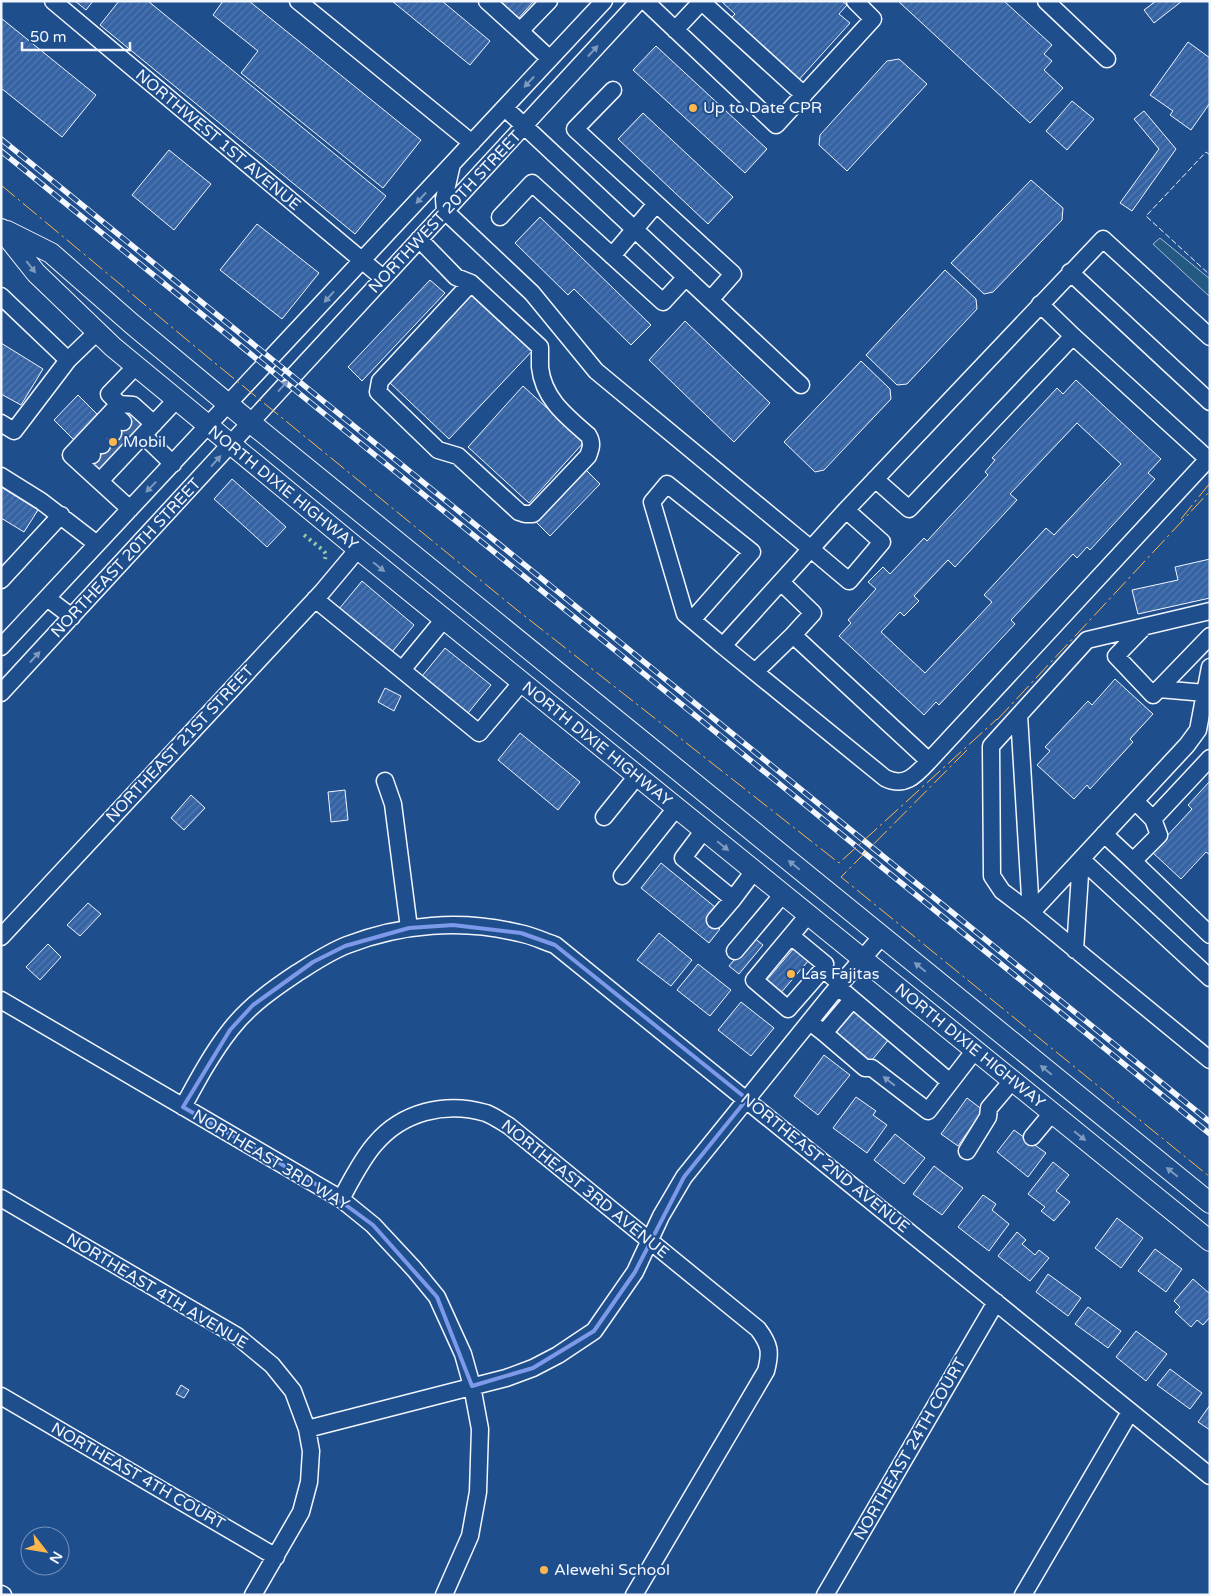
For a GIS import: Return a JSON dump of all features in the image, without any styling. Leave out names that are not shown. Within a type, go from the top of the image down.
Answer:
[{"type":"main road","name":"NORTH DIXIE HIGHWAY","points":[[1,228],[36,273],[97,332],[176,400],[1210,1241]]},
{"type":"main road","name":"NORTH DIXIE HIGHWAY","points":[[1,228],[51,253],[229,405],[1210,1203]]},
{"type":"main road","points":[[564,717],[584,694]]},
{"type":"street","name":"NORTHWEST 1ST AVENUE","points":[[53,1],[383,278]]},
{"type":"street","points":[[298,1],[472,143]]},
{"type":"street","points":[[487,1],[550,59]]},
{"type":"street","points":[[520,31],[549,1]]},
{"type":"street","name":"NORTHWEST 20TH STREET","points":[[229,405],[604,1]]},
{"type":"street","name":"NORTHWEST 20TH STREET","points":[[250,422],[639,1]]},
{"type":"street","points":[[645,1],[776,126],[873,19],[855,1]]},
{"type":"street","points":[[675,30],[702,1],[804,95]]},
{"type":"street","points":[[1046,1],[1107,58]]},
{"type":"street","points":[[612,90],[575,129],[733,274],[710,300]]},
{"type":"street","points":[[505,108],[801,385]]},
{"type":"street","points":[[452,164],[444,199],[445,211],[532,293],[596,371],[849,581],[882,542],[846,510]]},
{"type":"street","points":[[500,217],[532,183],[663,302],[686,277]]},
{"type":"street","points":[[612,256],[656,204]]},
{"type":"street","points":[[420,239],[456,276],[471,283],[540,347],[540,367],[545,387],[557,408],[588,435],[591,440],[592,448],[588,456],[533,514],[519,512],[458,456],[438,450],[378,392],[380,381],[471,283]]},
{"type":"street","points":[[723,646],[846,510],[1103,239],[1210,337]]},
{"type":"street","points":[[1070,272],[1210,402]]},
{"type":"street","points":[[1,296],[68,360]]},
{"type":"street","points":[[692,620],[752,552],[667,484],[652,502],[685,614],[692,620],[723,646],[885,778],[893,782],[907,780],[914,776],[1209,458],[1040,304]]},
{"type":"street","points":[[1,423],[14,431],[68,360],[97,332]]},
{"type":"street","points":[[875,479],[910,509],[1073,336]]},
{"type":"street","points":[[130,509],[119,438],[108,394],[136,366]]},
{"type":"street","points":[[119,438],[176,400]]},
{"type":"street","name":"NORTHEAST 20TH STREET","points":[[1,647],[229,405]]},
{"type":"street","name":"NORTHEAST 20TH STREET","points":[[1,693],[250,422]]},
{"type":"street","points":[[119,438],[173,464]]},
{"type":"street","points":[[1,476],[41,500],[97,544]]},
{"type":"street","points":[[1,580],[60,515]]},
{"type":"street","name":"NORTHEAST 21ST STREET","points":[[1,936],[315,599],[358,549]]},
{"type":"street","points":[[755,672],[813,614],[781,582]]},
{"type":"street","points":[[47,598],[72,617]]},
{"type":"street","points":[[315,599],[479,734],[522,682]]},
{"type":"street","points":[[1210,611],[1087,640],[991,746],[992,876],[1002,891],[1210,1060]]},
{"type":"street","points":[[402,670],[444,619]]},
{"type":"street","points":[[1144,627],[1116,656],[1153,695],[1210,636]]},
{"type":"street","points":[[793,635],[929,761]]},
{"type":"street","points":[[1031,913],[1186,746],[1198,730],[1210,667]]},
{"type":"street","points":[[1159,689],[1205,693]]},
{"type":"street","points":[[1019,715],[1031,913]]},
{"type":"street","points":[[1153,819],[1210,758]]},
{"type":"street","points":[[604,817],[637,776]]},
{"type":"street","points":[[385,781],[393,804],[409,928]]},
{"type":"street","points":[[1133,862],[1159,835],[1153,819],[1135,801]]},
{"type":"street","points":[[622,876],[676,808]]},
{"type":"street","points":[[704,830],[683,858],[733,899]]},
{"type":"street","points":[[1104,834],[1210,935]]},
{"type":"street","points":[[1075,950],[1081,859]]},
{"type":"street","points":[[1081,859],[1210,978]]},
{"type":"street","points":[[716,920],[754,871]]},
{"type":"street","points":[[735,951],[783,894]]},
{"type":"street","points":[[791,936],[825,964],[823,969],[788,1009],[754,980],[808,915]]},
{"type":"street","name":"NORTHEAST 2ND AVENUE","points":[[182,1107],[202,1072],[230,1030],[253,1005],[283,982],[314,962],[346,946],[375,936],[409,928],[453,925],[489,927],[521,933],[555,945],[1210,1476]]},
{"type":"street","points":[[307,1429],[506,1378],[533,1368],[558,1355],[594,1331],[635,1272],[667,1202],[684,1177],[882,936]]},
{"type":"street","points":[[823,969],[852,1000],[950,1082]]},
{"type":"street","name":"NORTHEAST 3RD WAY","points":[[1,1000],[341,1200],[373,1225],[437,1297],[463,1354],[472,1386],[480,1429],[478,1492],[470,1536],[444,1595]]},
{"type":"street","points":[[824,1033],[852,1000]]},
{"type":"street","points":[[810,1022],[865,1068],[872,1068],[928,1112],[975,1050]]},
{"type":"street","points":[[967,1151],[988,1117],[989,1108],[1012,1080]]},
{"type":"street","name":"NORTHEAST 3RD AVENUE","points":[[341,1200],[373,1146],[393,1127],[423,1112],[444,1108],[464,1109],[487,1114],[509,1126],[758,1329],[767,1341],[770,1356],[766,1371],[634,1595]]},
{"type":"street","points":[[1032,1137],[1052,1113]]},
{"type":"street","name":"NORTHEAST 4TH AVENUE","points":[[1,1198],[237,1336],[272,1365],[293,1391],[307,1429],[311,1451],[311,1467],[306,1498],[301,1512],[253,1595]]},
{"type":"street","name":"NORTHEAST 24TH COURT","points":[[825,1595],[996,1302]]},
{"type":"street","name":"NORTHEAST 4TH COURT","points":[[1,1396],[276,1557]]},
{"type":"street","points":[[1023,1595],[1130,1412]]},
{"type":"highlighted area","points":[[453,925],[521,933],[555,945],[747,1099],[684,1177],[635,1272],[594,1331],[533,1368],[472,1386],[437,1297],[373,1225],[324,1189],[183,1107],[230,1030],[253,1005],[313,962],[345,946],[409,928]]},
{"type":"shaded area","points":[[1160,238],[1210,279],[1210,297],[1153,244]]},
{"type":"building","points":[[75,1],[93,1],[86,10]]},
{"type":"building","points":[[119,1],[148,1],[386,196],[355,234],[100,25]]},
{"type":"building","points":[[223,1],[249,1],[421,140],[383,188],[241,73],[258,51],[213,15]]},
{"type":"building","points":[[392,1],[442,1],[490,41],[470,65]]},
{"type":"building","points":[[497,1],[534,1],[515,22]]},
{"type":"building","points":[[842,1],[847,5],[839,14],[850,23],[796,83],[728,21],[735,14],[722,2]]},
{"type":"building","points":[[898,1],[1004,1],[1052,45],[1044,54],[1052,61],[1044,70],[1063,88],[1030,123]]},
{"type":"building","points":[[1156,1],[1182,1],[1154,23],[1144,10]]},
{"type":"building","points":[[1,18],[96,95],[62,137],[1,88]]},
{"type":"building","points":[[1188,42],[1210,58],[1210,103],[1191,130],[1170,115],[1173,111],[1150,95]]},
{"type":"building","points":[[656,46],[767,149],[745,173],[633,70]]},
{"type":"building","points":[[899,59],[927,84],[847,171],[819,145],[820,135],[887,61]]},
{"type":"building","points":[[1072,101],[1094,119],[1067,150],[1046,131]]},
{"type":"building","points":[[1144,111],[1176,149],[1132,211],[1120,203],[1159,149],[1134,119]]},
{"type":"building","points":[[643,113],[733,197],[708,224],[618,139]]},
{"type":"building","points":[[169,150],[211,184],[174,230],[132,195]]},
{"type":"building","points":[[1031,180],[1063,208],[1062,220],[993,292],[984,294],[951,263]]},
{"type":"building","points":[[540,217],[651,325],[631,345],[574,289],[568,295],[515,243]]},
{"type":"building","points":[[257,224],[319,273],[282,319],[220,270]]},
{"type":"building","points":[[945,270],[976,299],[977,309],[907,384],[897,385],[866,355]]},
{"type":"building","points":[[430,280],[445,293],[362,381],[348,367]]},
{"type":"building","points":[[473,291],[534,349],[449,439],[388,381]]},
{"type":"building","points":[[685,321],[770,403],[734,442],[649,360]]},
{"type":"building","points":[[1,343],[43,369],[21,405],[1,394]]},
{"type":"building","points":[[861,361],[890,389],[891,399],[824,470],[815,472],[784,442]]},
{"type":"building","points":[[1076,380],[1161,459],[1148,473],[1155,479],[1090,550],[1087,547],[1077,558],[1073,554],[1011,620],[1015,624],[939,705],[936,702],[924,715],[839,636],[851,623],[848,620],[876,589],[868,582],[883,567],[890,574],[924,538],[927,541],[988,475],[985,472],[995,460],[992,458],[1057,388],[1063,394]],"holes":[[[1077,423],[1121,464],[1054,535],[1046,528],[984,595],[992,602],[925,673],[881,632],[900,612],[904,616],[919,601],[914,596],[948,560],[955,567],[1017,500],[1010,494]]]},
{"type":"building","points":[[523,386],[584,442],[529,503],[468,447]]},
{"type":"building","points":[[78,395],[99,416],[75,441],[54,420]]},
{"type":"building","points":[[135,410],[146,420],[100,469],[89,459]]},
{"type":"building","points":[[586,470],[600,484],[550,536],[536,522]]},
{"type":"building","points":[[232,479],[286,527],[267,547],[214,499]]},
{"type":"building","points":[[1,487],[38,510],[24,532],[1,518]]},
{"type":"building","points":[[1210,559],[1210,598],[1138,614],[1132,590],[1178,580],[1175,567]]},
{"type":"building","points":[[362,581],[414,625],[392,652],[339,609]]},
{"type":"building","points":[[445,648],[491,685],[464,718],[418,681]]},
{"type":"building","points":[[1115,679],[1153,714],[1130,739],[1133,742],[1090,789],[1087,785],[1074,799],[1037,765],[1050,751],[1045,747],[1088,701],[1092,705]]},
{"type":"building","points":[[385,688],[401,696],[394,711],[378,702]]},
{"type":"building","points":[[520,733],[580,782],[558,810],[498,760]]},
{"type":"building","points":[[1210,781],[1210,855],[1206,852],[1181,879],[1152,852],[1192,809],[1188,805]]},
{"type":"building","points":[[345,790],[348,820],[331,822],[328,792]]},
{"type":"building","points":[[191,795],[205,808],[184,830],[171,818]]},
{"type":"building","points":[[661,863],[715,907],[706,918],[720,929],[709,943],[641,888]]},
{"type":"building","points":[[88,903],[101,914],[80,936],[67,925]]},
{"type":"building","points":[[659,933],[692,960],[671,986],[637,960]]},
{"type":"building","points":[[753,937],[763,945],[739,974],[729,966]]},
{"type":"building","points":[[48,944],[61,957],[40,980],[26,967]]},
{"type":"building","points":[[795,947],[809,960],[779,995],[765,982]]},
{"type":"building","points":[[698,964],[731,990],[710,1016],[677,990]]},
{"type":"building","points":[[741,1002],[774,1028],[751,1056],[718,1030]]},
{"type":"building","points":[[853,1007],[890,1038],[868,1065],[830,1034]]},
{"type":"building","points":[[824,1055],[850,1075],[818,1115],[794,1096]]},
{"type":"building","points":[[856,1097],[876,1111],[873,1115],[887,1125],[867,1153],[833,1128]]},
{"type":"building","points":[[967,1098],[983,1110],[958,1146],[941,1134]]},
{"type":"building","points":[[1014,1130],[1046,1153],[1028,1177],[997,1152]]},
{"type":"building","points":[[895,1134],[925,1158],[904,1184],[874,1160]]},
{"type":"building","points":[[1053,1162],[1069,1175],[1056,1191],[1070,1202],[1054,1221],[1041,1211],[1045,1207],[1028,1194]]},
{"type":"building","points":[[934,1166],[963,1188],[942,1215],[913,1194]]},
{"type":"building","points":[[983,1195],[996,1204],[992,1210],[1009,1224],[989,1251],[958,1227]]},
{"type":"building","points":[[1117,1218],[1143,1238],[1121,1268],[1095,1248]]},
{"type":"building","points":[[1017,1232],[1026,1240],[1022,1244],[1035,1255],[1039,1250],[1049,1258],[1030,1281],[998,1256]]},
{"type":"building","points":[[1155,1249],[1182,1269],[1166,1292],[1138,1271]]},
{"type":"building","points":[[1048,1274],[1081,1298],[1068,1316],[1036,1292]]},
{"type":"building","points":[[1193,1279],[1210,1294],[1210,1317],[1203,1325],[1197,1320],[1191,1327],[1175,1312],[1180,1307],[1174,1301]]},
{"type":"building","points":[[1088,1307],[1121,1331],[1108,1348],[1075,1324]]},
{"type":"building","points":[[1136,1331],[1167,1354],[1146,1381],[1116,1357]]},
{"type":"building","points":[[1170,1369],[1202,1393],[1190,1409],[1157,1385]]},
{"type":"building","points":[[181,1385],[189,1390],[184,1398],[176,1394]]},
{"type":"building","points":[[1210,1405],[1210,1430],[1198,1422]]},
{"type":"tunnel","points":[[123,422],[134,433]]},
{"type":"tunnel","points":[[113,433],[124,444]]},
{"type":"tunnel","points":[[102,445],[113,455]]},
{"type":"tunnel","points":[[92,455],[103,466]]},
{"type":"railway","points":[[1,139],[1210,1122]]},
{"type":"railway","points":[[1,151],[1210,1134]]},
{"type":"hedge","points":[[304,535],[324,551],[326,554],[325,559]]},
{"type":"fence","points":[[1210,155],[1206,152],[1146,216],[1210,275]]},
{"type":"power","points":[[1,185],[517,610],[839,863],[997,719]]},
{"type":"power","points":[[1181,519],[1210,483]]},
{"type":"power","points":[[997,720],[1210,491]]},
{"type":"power","points":[[967,750],[841,877],[1210,1177]]},
{"type":"place","name":"Up to Date CPR","points":[[693,108]]},
{"type":"place","name":"Mobil","points":[[113,442]]},
{"type":"place","name":"Las Fajitas","points":[[791,974]]},
{"type":"place","name":"Alewehi School","points":[[544,1570]]}]
